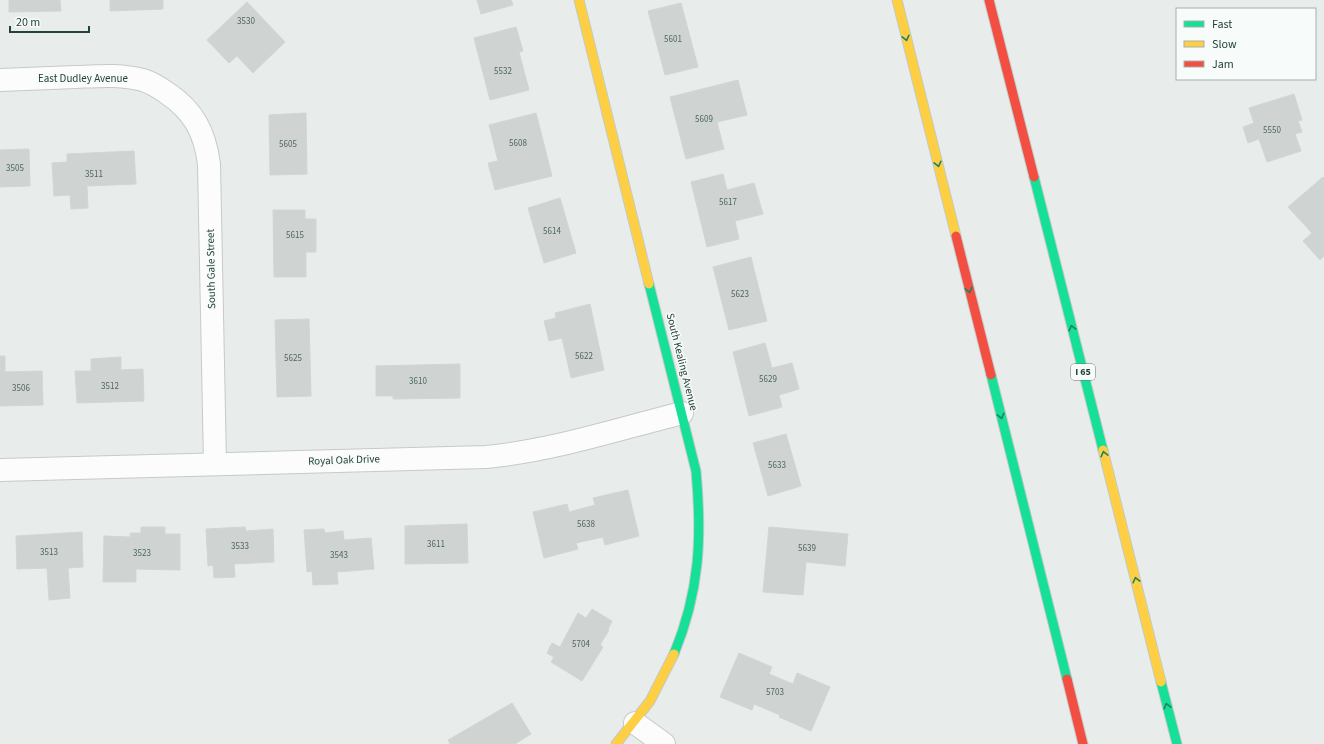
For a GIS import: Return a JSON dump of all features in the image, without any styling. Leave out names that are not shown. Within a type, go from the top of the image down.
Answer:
[{"type":"main road","name":"South Kealing Avenue","points":[[579,0],[696,471],[699,497],[700,534],[697,573],[692,599],[677,646],[655,691],[635,723],[616,744]]},
{"type":"main road","points":[[897,0],[1083,744]]},
{"type":"main road","name":"I 65","points":[[989,0],[1177,744]]},
{"type":"street","name":"East Dudley Avenue","points":[[0,80],[122,76],[144,80],[164,90]]},
{"type":"street","name":"South Gale Street","points":[[164,90],[181,102],[188,110],[203,136],[208,156],[215,464]]},
{"type":"street","name":"Royal Oak Drive","points":[[0,470],[486,457],[506,455],[553,446],[682,414]]},
{"type":"street","points":[[635,723],[664,744]]},
{"type":"building","points":[[9,0],[60,0],[61,11],[9,12]]},
{"type":"building","points":[[110,0],[163,0],[163,9],[110,11]]},
{"type":"building","points":[[477,0],[511,0],[513,5],[481,14]]},
{"type":"building","points":[[247,2],[285,42],[253,73],[237,56],[229,63],[207,40]]},
{"type":"building","points":[[681,3],[698,67],[665,75],[648,11]]},
{"type":"building","points":[[516,27],[523,51],[519,52],[529,90],[490,100],[474,38]]},
{"type":"building","points":[[738,80],[747,115],[717,122],[724,149],[686,159],[670,97]]},
{"type":"building","points":[[1294,94],[1302,120],[1298,121],[1302,132],[1295,134],[1301,151],[1267,162],[1259,139],[1248,143],[1243,127],[1254,123],[1249,108]]},
{"type":"building","points":[[306,113],[307,174],[270,175],[269,115]]},
{"type":"building","points":[[536,113],[552,176],[495,190],[488,163],[498,161],[489,125]]},
{"type":"building","points":[[29,149],[30,186],[0,187],[0,150]]},
{"type":"building","points":[[134,151],[136,184],[87,186],[88,208],[71,209],[70,195],[54,196],[52,163],[67,162],[67,154]]},
{"type":"building","points":[[723,174],[727,190],[754,183],[763,214],[735,221],[739,239],[707,247],[691,182]]},
{"type":"building","points":[[1323,177],[1324,256],[1320,260],[1303,241],[1312,233],[1288,207]]},
{"type":"building","points":[[560,198],[576,253],[544,263],[528,208]]},
{"type":"building","points":[[273,210],[305,210],[305,219],[316,219],[316,252],[306,252],[306,277],[274,277]]},
{"type":"building","points":[[751,257],[767,321],[729,330],[713,267]]},
{"type":"building","points":[[590,304],[604,370],[571,378],[562,338],[549,341],[544,321],[556,318],[555,313]]},
{"type":"building","points":[[309,319],[311,396],[277,397],[275,320]]},
{"type":"building","points":[[765,343],[772,368],[792,363],[799,389],[779,395],[782,407],[749,416],[733,352]]},
{"type":"building","points":[[0,356],[5,356],[5,372],[42,371],[43,405],[0,406]]},
{"type":"building","points":[[121,357],[121,370],[143,369],[144,401],[77,403],[75,371],[91,371],[91,359]]},
{"type":"building","points":[[460,364],[460,398],[393,399],[393,396],[376,396],[376,366]]},
{"type":"building","points":[[786,434],[801,486],[768,496],[753,443]]},
{"type":"building","points":[[628,490],[639,536],[605,545],[603,537],[576,543],[578,549],[544,558],[533,512],[567,504],[569,512],[595,505],[593,498]]},
{"type":"building","points":[[467,524],[468,563],[405,564],[405,526]]},
{"type":"building","points":[[141,527],[165,527],[165,534],[180,534],[180,570],[136,569],[136,582],[103,582],[104,536],[130,537],[130,533],[141,533]]},
{"type":"building","points":[[245,527],[246,531],[273,529],[274,562],[234,564],[235,577],[214,578],[213,565],[208,566],[206,529]]},
{"type":"building","points":[[769,527],[848,534],[845,566],[806,562],[803,595],[763,592]]},
{"type":"building","points":[[324,529],[325,533],[343,531],[344,540],[371,538],[374,569],[337,572],[338,584],[313,585],[312,571],[307,572],[304,530]]},
{"type":"building","points":[[82,532],[83,567],[68,568],[70,598],[49,600],[47,568],[17,569],[16,536]]},
{"type":"building","points":[[592,609],[612,621],[608,629],[609,630],[600,645],[603,647],[582,681],[551,662],[554,657],[547,653],[552,643],[560,647],[578,613],[586,618]]},
{"type":"building","points":[[739,653],[772,667],[769,674],[793,684],[797,673],[830,687],[811,731],[754,704],[752,710],[720,697]]},
{"type":"building","points":[[512,703],[531,734],[515,744],[450,744],[448,740]]},
{"type":"traffic: fast","points":[[1034,177],[1103,450]]},
{"type":"traffic: fast","points":[[649,284],[696,471],[698,495],[699,541],[694,586],[683,631],[674,654]]},
{"type":"traffic: fast","points":[[991,375],[1067,679]]},
{"type":"traffic: fast","points":[[1161,682],[1177,744]]},
{"type":"traffic: slow","points":[[579,0],[649,284]]},
{"type":"traffic: slow","points":[[897,0],[956,236]]},
{"type":"traffic: slow","points":[[1103,450],[1161,682]]},
{"type":"traffic: slow","points":[[616,744],[650,701],[674,654]]},
{"type":"traffic: jam","points":[[989,0],[1034,177]]},
{"type":"traffic: jam","points":[[956,236],[991,375]]},
{"type":"traffic: jam","points":[[1067,679],[1083,744]]}]
